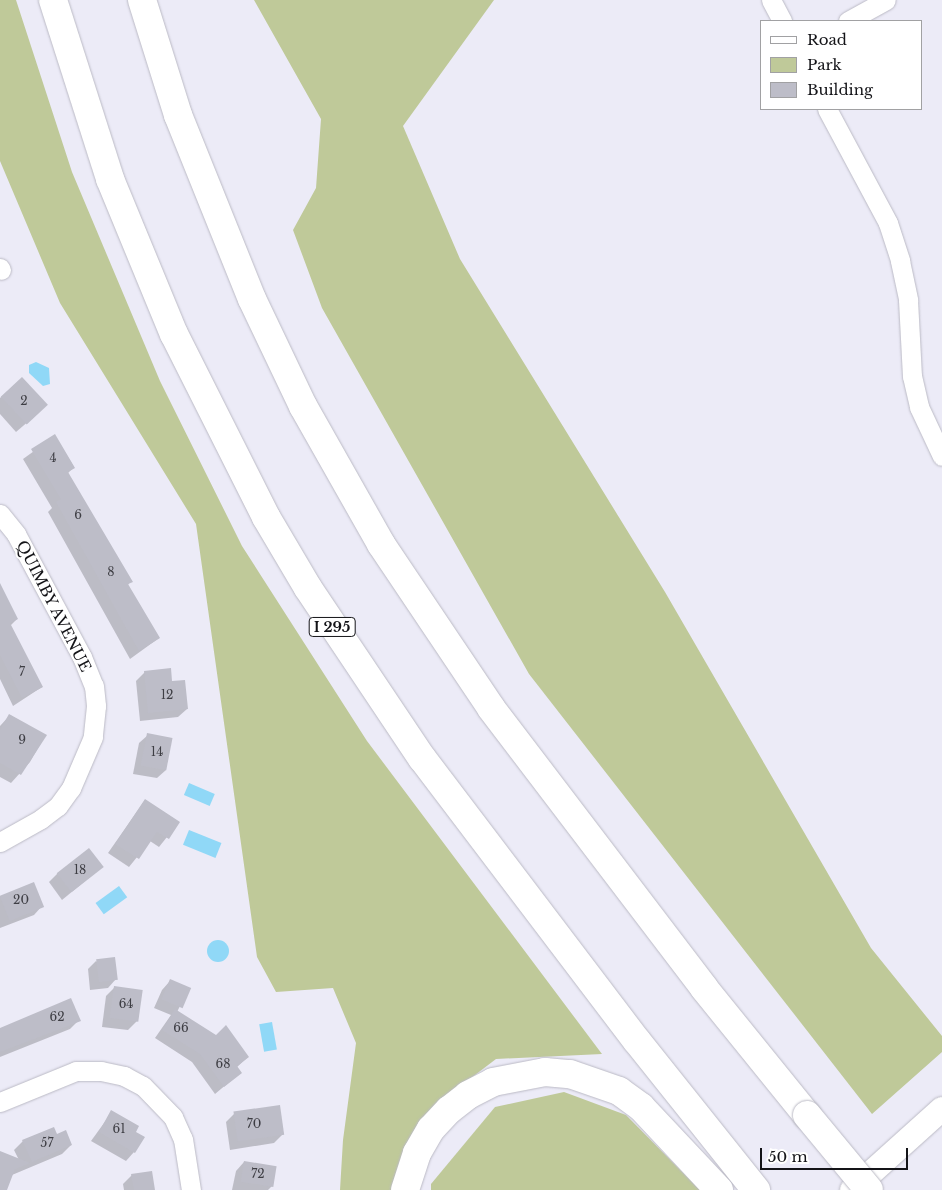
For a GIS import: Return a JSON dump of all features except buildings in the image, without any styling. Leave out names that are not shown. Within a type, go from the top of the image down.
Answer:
[{"type":"highway","points":[[38,0],[110,179]]},
{"type":"highway","name":"I 295","points":[[53,0],[110,179],[141,259],[209,408],[266,517],[351,657],[422,758],[636,1041],[750,1184]]},
{"type":"highway","points":[[142,0],[178,115],[252,299],[303,406],[381,544],[491,708],[710,995],[868,1190]]},
{"type":"highway","points":[[405,1190],[417,1153],[431,1129],[449,1110],[468,1095],[493,1082],[545,1072],[570,1074],[619,1091],[641,1107],[719,1190]]},
{"type":"main road","points":[[852,1190],[942,1109]]},
{"type":"street","points":[[771,0],[781,20]]},
{"type":"street","points":[[850,20],[886,0]]},
{"type":"street","points":[[828,110],[888,223],[908,300],[912,376],[919,407],[942,456]]},
{"type":"street","name":"QUIMBY AVENUE","points":[[0,514],[16,534],[82,657],[94,686],[96,706],[90,746],[71,788],[58,806],[41,819],[0,842]]},
{"type":"street","points":[[0,1102],[76,1072],[101,1071],[124,1076],[149,1090],[173,1117],[182,1138],[192,1190]]},
{"type":"green space","points":[[0,0],[16,0],[72,172],[160,381],[242,546],[367,741],[602,1054],[496,1059],[433,1107],[391,1190],[340,1190],[343,1140],[356,1043],[333,988],[276,992],[257,957],[196,524],[60,303],[0,161]]},
{"type":"green space","points":[[254,0],[494,0],[403,126],[460,259],[665,592],[871,948],[942,1036],[942,1052],[872,1114],[529,674],[322,308],[293,230],[316,188],[321,119]]},
{"type":"green space","points":[[564,1092],[626,1115],[700,1190],[431,1190],[431,1184],[495,1107]]},
{"type":"water","points":[[36,362],[49,368],[50,384],[43,386],[29,373],[29,365]]},
{"type":"water","points":[[189,783],[215,794],[210,806],[184,795]]},
{"type":"water","points":[[189,830],[221,843],[215,858],[183,845]]},
{"type":"water","points":[[119,886],[127,897],[104,914],[96,903]]},
{"type":"water","points":[[218,940],[226,943],[229,951],[226,959],[218,962],[210,959],[207,951],[210,943]]},
{"type":"water","points":[[272,1022],[277,1050],[264,1052],[259,1024]]}]
